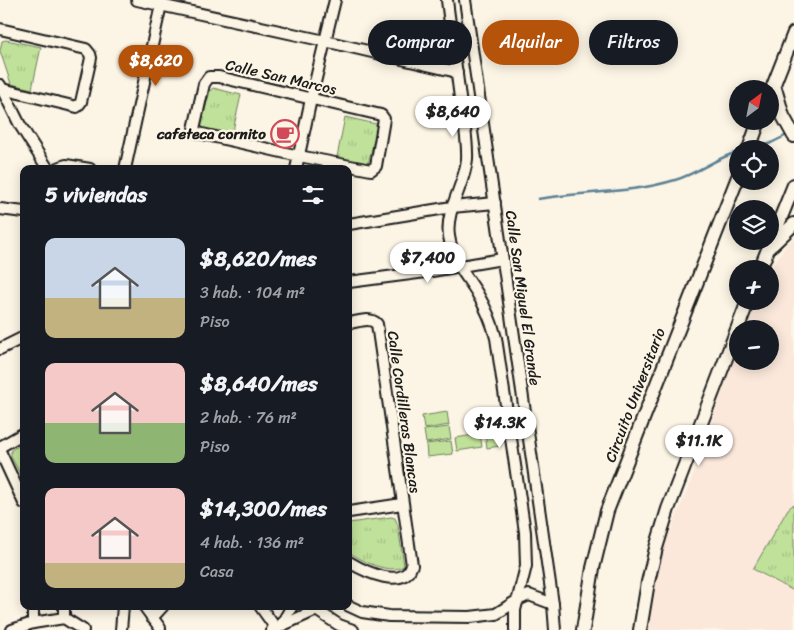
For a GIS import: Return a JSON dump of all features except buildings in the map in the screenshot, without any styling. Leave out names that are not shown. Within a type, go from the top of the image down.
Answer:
[{"type":"main road","points":[[776,80],[794,33]]},
{"type":"main road","points":[[779,71],[794,67]]},
{"type":"main road","points":[[779,108],[794,136]]},
{"type":"main road","points":[[779,222],[794,185]]},
{"type":"main road","name":"Circuito Universitario","points":[[583,630],[592,568],[607,511],[733,190]]},
{"type":"main road","points":[[779,238],[794,224]]},
{"type":"main road","points":[[640,630],[648,582],[668,509],[745,310]]},
{"type":"street","points":[[137,0],[161,2],[457,72]]},
{"type":"street","points":[[297,165],[335,0]]},
{"type":"street","points":[[447,0],[467,145],[467,160],[460,190],[452,207],[449,234],[458,266],[484,305],[496,338],[525,532],[526,566],[514,619],[515,630]]},
{"type":"street","name":"Calle San Miguel El Grande","points":[[465,0],[553,604],[554,630]]},
{"type":"street","points":[[126,165],[161,2]]},
{"type":"street","points":[[0,29],[86,49],[91,58],[81,102],[77,107],[1,86]]},
{"type":"street","name":"Calle San Marcos","points":[[345,165],[201,135],[194,129],[204,84],[209,77],[219,77],[383,116],[375,168],[371,170],[352,166]]},
{"type":"street","points":[[1,86],[20,125],[45,165]]},
{"type":"street","points":[[352,224],[452,207],[495,203]]},
{"type":"street","points":[[0,210],[20,212]]},
{"type":"street","points":[[352,282],[502,259]]},
{"type":"street","name":"Calle Cordilleras Blancas","points":[[352,323],[369,320],[374,321],[376,324],[412,560],[409,572],[401,577],[384,577],[352,564]]},
{"type":"street","points":[[0,349],[20,339]]},
{"type":"street","points":[[0,447],[20,435]]},
{"type":"street","points":[[0,451],[20,494]]},
{"type":"street","name":"Calle Cordilleras Blancas","points":[[352,512],[402,504]]},
{"type":"street","points":[[352,607],[380,616],[470,617],[496,614],[529,595],[553,604]]},
{"type":"street","points":[[33,610],[33,623]]},
{"type":"street","points":[[64,610],[64,618]]},
{"type":"street","points":[[121,630],[123,610]]},
{"type":"street","points":[[147,610],[163,629]]},
{"type":"street","points":[[152,618],[159,610]]},
{"type":"street","points":[[263,610],[276,628]]},
{"type":"street","points":[[276,628],[289,610]]},
{"type":"street","points":[[276,628],[316,610]]},
{"type":"street","points":[[319,610],[339,625],[353,630]]},
{"type":"street","points":[[12,630],[33,623],[64,618],[82,630]]},
{"type":"street","points":[[149,630],[163,629]]},
{"type":"shaded area","points":[[794,238],[794,630],[646,630],[658,561],[689,486],[730,370],[779,370],[779,320],[749,320],[753,310],[779,310],[779,260],[776,260],[786,245]]},
{"type":"green space","points":[[6,40],[41,47],[32,89],[11,84],[0,51],[2,41]]},
{"type":"green space","points":[[213,88],[241,95],[232,135],[204,129],[201,124],[210,91]]},
{"type":"green space","points":[[345,117],[376,124],[377,128],[369,161],[365,164],[337,157]]},
{"type":"green space","points":[[447,412],[449,425],[424,429],[422,416]]},
{"type":"green space","points":[[496,421],[500,446],[487,448],[483,422]]},
{"type":"green space","points":[[449,427],[451,439],[426,443],[424,430]]},
{"type":"green space","points":[[480,434],[482,447],[457,451],[455,438]]},
{"type":"green space","points":[[451,441],[453,454],[427,457],[426,444]]},
{"type":"green space","points":[[20,446],[20,475],[11,455],[11,452],[16,447]]},
{"type":"green space","points":[[794,504],[794,591],[753,569],[788,509]]},
{"type":"green space","points":[[395,518],[404,566],[391,569],[383,568],[368,563],[352,554],[352,523]]},
{"type":"waterway","points":[[777,140],[787,135]]},
{"type":"waterway","points":[[538,199],[658,185],[691,174],[729,155]]},
{"type":"place","name":"cafeteca cornito","points":[[285,134]]}]
